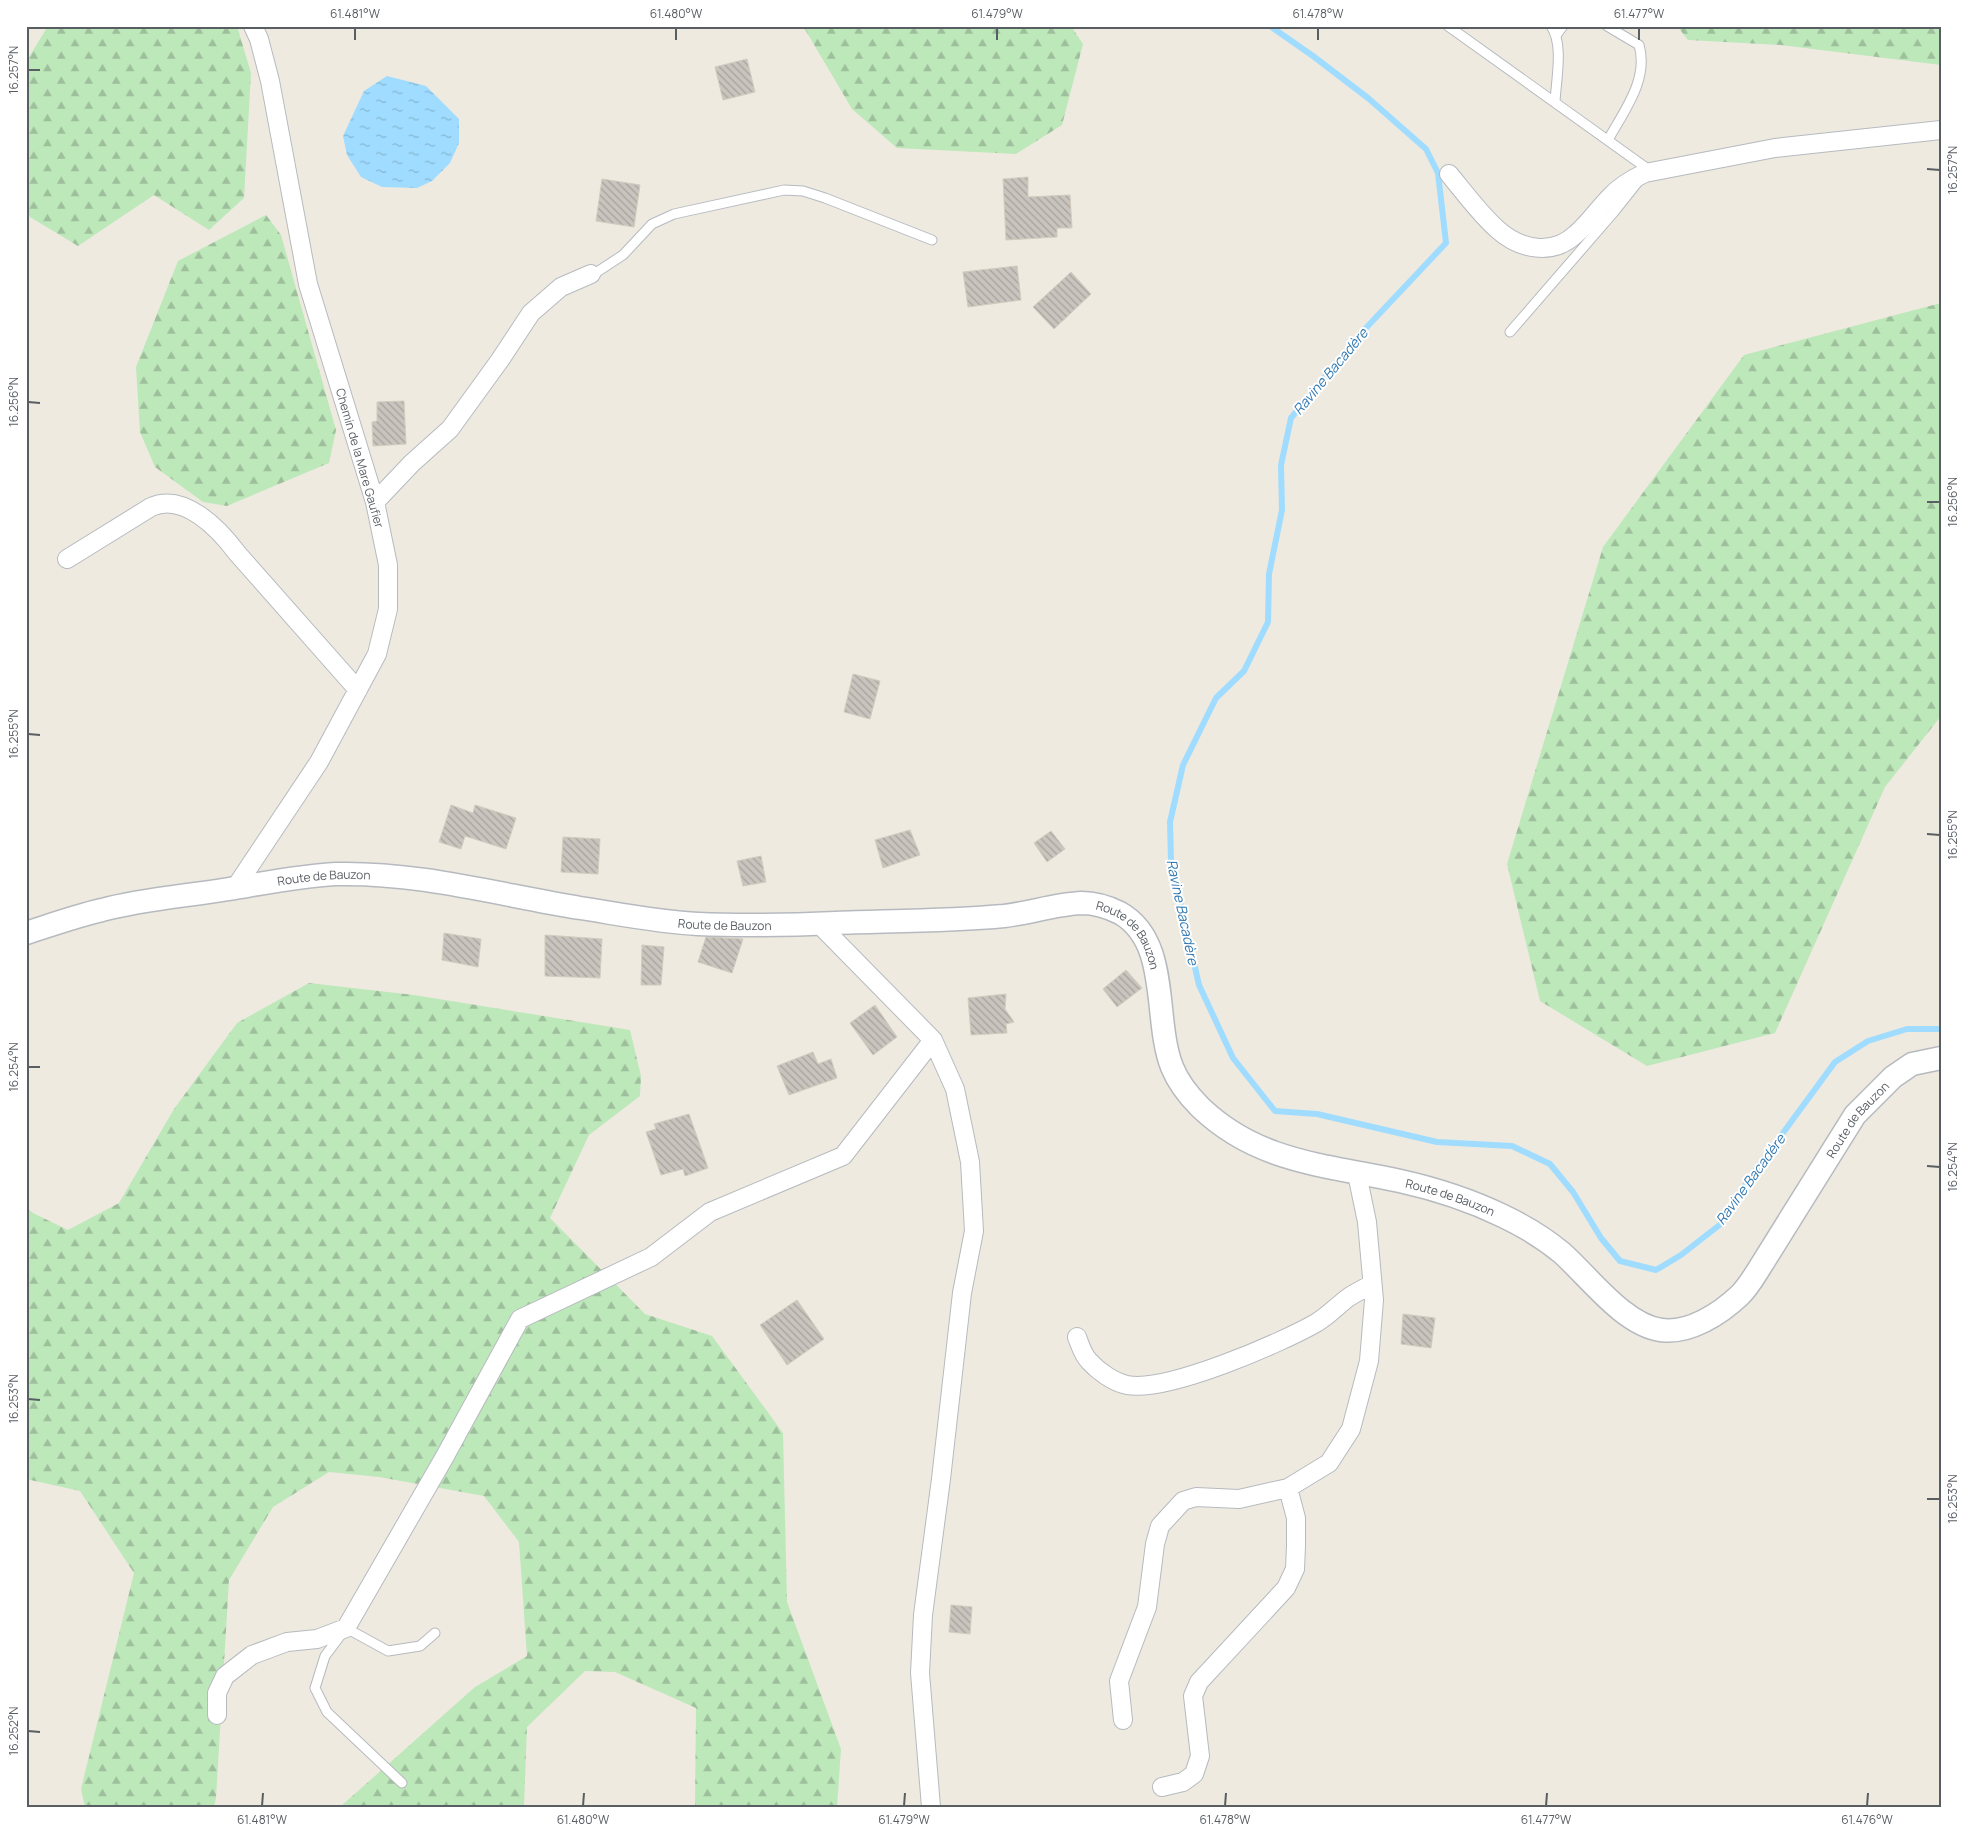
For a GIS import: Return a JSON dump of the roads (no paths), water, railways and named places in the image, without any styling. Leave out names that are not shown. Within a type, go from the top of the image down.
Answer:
[{"type":"street","name":"Chemin de la Mare Gaufier","points":[[235,888],[319,762],[378,654],[388,609],[388,565],[374,502],[308,284],[270,80],[253,26]]},
{"type":"street","points":[[1449,174],[1498,230],[1522,244],[1542,249],[1564,244],[1578,234],[1611,195],[1632,180],[1649,172],[1775,148],[1941,130]]},
{"type":"street","points":[[374,502],[412,463],[450,429],[485,381],[530,313],[561,287],[591,274]]},
{"type":"street","points":[[67,559],[151,507],[168,503],[179,506],[210,522],[223,534],[237,553],[358,690]]},
{"type":"street","name":"Route de Bauzon","points":[[26,932],[105,909],[294,877],[341,874],[387,876],[440,883],[580,908],[696,924],[819,924],[1002,916],[1084,903],[1104,906],[1123,915],[1148,942],[1153,958],[1165,1040],[1171,1066],[1189,1094],[1211,1116],[1251,1143],[1315,1166],[1398,1181],[1447,1193],[1507,1218],[1530,1230],[1558,1250],[1630,1318],[1657,1330],[1674,1331],[1696,1325],[1723,1309],[1742,1294],[1758,1272],[1855,1115],[1892,1077],[1912,1064],[1941,1058]]},
{"type":"street","points":[[819,924],[933,1040],[955,1089],[970,1162],[974,1231],[962,1293],[941,1479],[923,1615],[920,1673],[931,1807]]},
{"type":"street","points":[[217,1715],[217,1693],[225,1676],[252,1655],[287,1642],[317,1639],[346,1628],[444,1458],[520,1319],[651,1257],[710,1212],[843,1156],[933,1040]]},
{"type":"street","points":[[1124,1720],[1119,1681],[1147,1606],[1155,1544],[1160,1526],[1183,1501],[1196,1497],[1239,1499],[1288,1488],[1328,1463],[1351,1429],[1369,1361],[1374,1300],[1366,1222],[1357,1174]]},
{"type":"street","points":[[1077,1337],[1087,1360],[1107,1377],[1127,1385],[1149,1385],[1187,1376],[1255,1353],[1318,1322],[1350,1297],[1372,1284]]},
{"type":"street","points":[[1162,1787],[1183,1782],[1194,1774],[1200,1756],[1193,1696],[1199,1682],[1286,1588],[1295,1569],[1296,1518],[1288,1488]]},
{"type":"lane","points":[[1448,26],[1608,140],[1649,172],[1510,332]]},
{"type":"lane","points":[[1551,26],[1556,34],[1558,65],[1555,102]]},
{"type":"lane","points":[[1556,34],[1563,26]]},
{"type":"lane","points":[[1607,26],[1639,45],[1643,58],[1641,72],[1633,95],[1608,140]]},
{"type":"lane","points":[[591,274],[623,255],[652,224],[674,214],[784,190],[803,190],[932,240]]},
{"type":"lane","points":[[402,1783],[327,1712],[315,1688],[325,1656],[346,1628],[388,1652],[420,1646],[435,1633]]},
{"type":"water","points":[[387,76],[426,86],[459,119],[459,143],[450,163],[432,181],[417,188],[382,187],[361,177],[347,155],[343,136],[364,91]]},
{"type":"waterway","name":"Ravine Bacadère","points":[[1270,26],[1368,98],[1426,149],[1438,173],[1446,243],[1365,329],[1291,418],[1281,465],[1282,510],[1269,574],[1268,622],[1244,671],[1216,698],[1183,765],[1170,822],[1171,861],[1199,985],[1233,1058],[1275,1111],[1317,1114],[1437,1142],[1512,1146],[1550,1164],[1573,1192],[1601,1238],[1620,1261],[1656,1270],[1681,1255],[1722,1223],[1747,1182],[1835,1062],[1868,1041],[1907,1029],[1941,1029]]}]
